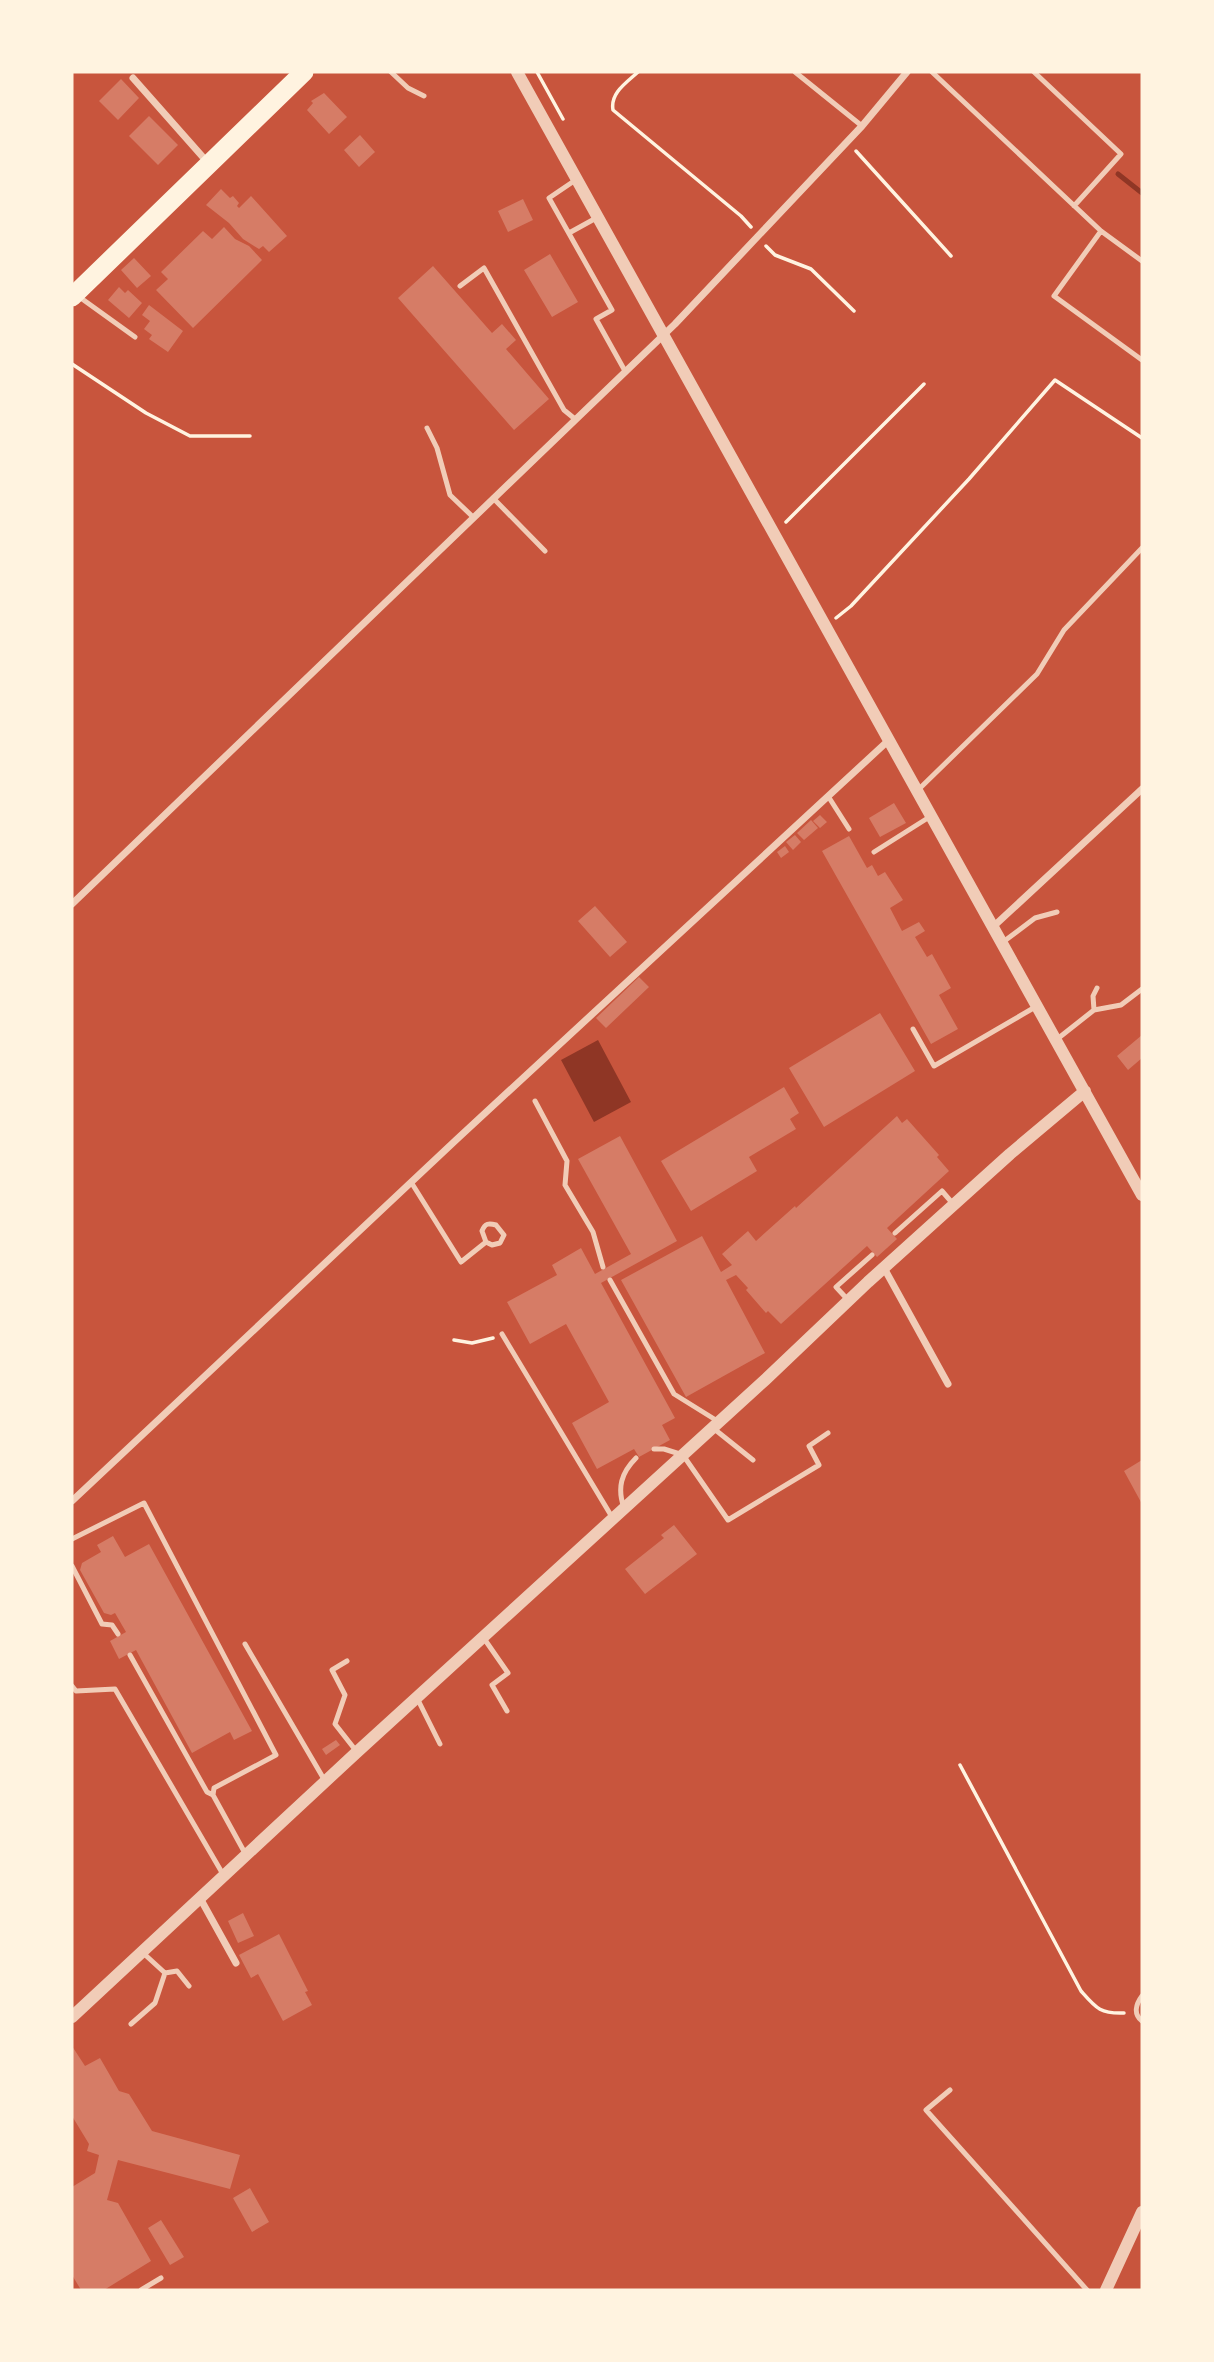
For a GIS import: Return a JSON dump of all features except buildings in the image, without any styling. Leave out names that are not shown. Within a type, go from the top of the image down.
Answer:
[{"type":"highway","points":[[73,295],[304,72]]},
{"type":"street","points":[[517,72],[1142,1195]]},
{"type":"street","points":[[72,904],[664,334],[848,142],[907,72]]},
{"type":"street","points":[[133,78],[210,164]]},
{"type":"street","points":[[72,1501],[411,1182],[890,739]]},
{"type":"street","points":[[994,926],[1142,789]]},
{"type":"street","points":[[72,2017],[884,1268],[1084,1091]]},
{"type":"street","points":[[884,1268],[948,1384]]},
{"type":"street","points":[[200,1898],[236,1963]]},
{"type":"street","points":[[1106,2290],[1142,2212]]},
{"type":"lane","points":[[391,72],[408,89],[424,96]]},
{"type":"lane","points":[[795,72],[862,126]]},
{"type":"lane","points":[[932,72],[1101,231],[1142,261]]},
{"type":"lane","points":[[1034,72],[1121,154],[1074,206]]},
{"type":"lane","points":[[577,179],[549,198],[612,310],[596,319],[625,371]]},
{"type":"lane","points":[[569,233],[598,216]]},
{"type":"lane","points":[[1101,231],[1054,296],[1142,360]]},
{"type":"lane","points":[[460,286],[484,268],[564,410],[575,419]]},
{"type":"lane","points":[[73,295],[135,337]]},
{"type":"lane","points":[[426,428],[437,448],[450,495],[473,517]]},
{"type":"lane","points":[[493,498],[545,551]]},
{"type":"lane","points":[[917,790],[1037,674],[1064,630],[1142,548]]},
{"type":"lane","points":[[828,796],[849,829]]},
{"type":"lane","points":[[874,852],[931,816]]},
{"type":"lane","points":[[1003,942],[1035,918],[1057,912]]},
{"type":"lane","points":[[663,949],[669,956]]},
{"type":"lane","points":[[1094,1010],[1093,996],[1097,988]]},
{"type":"lane","points":[[1056,1040],[1094,1010],[1121,1005],[1142,989]]},
{"type":"lane","points":[[913,1029],[934,1066],[1037,1006]]},
{"type":"lane","points":[[534,1101],[567,1161],[565,1185],[593,1232],[603,1267]]},
{"type":"lane","points":[[411,1182],[461,1262],[486,1242]]},
{"type":"lane","points":[[895,1233],[942,1191],[954,1205]]},
{"type":"lane","points":[[489,1223],[496,1225],[504,1236],[500,1243],[492,1245],[486,1242],[482,1231],[484,1226],[489,1223]]},
{"type":"lane","points":[[849,1301],[836,1287],[872,1255]]},
{"type":"lane","points":[[610,1280],[674,1394],[716,1425],[754,1460]]},
{"type":"lane","points":[[502,1334],[613,1518]]},
{"type":"lane","points":[[654,1450],[664,1449],[683,1455],[728,1520],[819,1465],[809,1446],[828,1433]]},
{"type":"lane","points":[[624,1509],[620,1499],[621,1481],[624,1472],[636,1458]]},
{"type":"lane","points":[[72,1539],[144,1503],[276,1755],[214,1788],[213,1795]]},
{"type":"lane","points":[[72,1566],[102,1624],[113,1625],[118,1634]]},
{"type":"lane","points":[[483,1637],[508,1673],[492,1685],[507,1711]]},
{"type":"lane","points":[[245,1644],[325,1781]]},
{"type":"lane","points":[[130,1655],[207,1792],[213,1795],[246,1855]]},
{"type":"lane","points":[[347,1661],[332,1670],[345,1695],[335,1724],[357,1752]]},
{"type":"lane","points":[[72,1686],[76,1691],[115,1689],[224,1876]]},
{"type":"lane","points":[[417,1698],[440,1744]]},
{"type":"lane","points":[[142,1952],[165,1973]]},
{"type":"lane","points":[[165,1973],[177,1971],[189,1986]]},
{"type":"lane","points":[[131,2024],[155,2003],[165,1973]]},
{"type":"lane","points":[[1142,1996],[1137,2003],[1137,2013],[1142,2021]]},
{"type":"lane","points":[[950,2090],[926,2110],[1087,2290]]},
{"type":"lane","points":[[141,2290],[162,2278]]},
{"type":"path","points":[[638,72],[614,95],[613,110],[741,216],[775,255],[811,269],[854,311]]},
{"type":"path","points":[[848,142],[951,256]]},
{"type":"path","points":[[72,364],[146,413],[190,436],[250,436]]},
{"type":"path","points":[[827,626],[851,606],[1055,380],[1142,438]]},
{"type":"path","points":[[775,534],[924,384]]},
{"type":"path","points":[[454,1340],[472,1343],[502,1334]]},
{"type":"path","points":[[960,1765],[1081,1991],[1097,2009],[1110,2014],[1137,2013]]},
{"type":"shaded area","points":[[598,1040],[631,1102],[594,1122],[561,1060]]},
{"type":"waterway","points":[[1118,174],[1142,193]]}]
